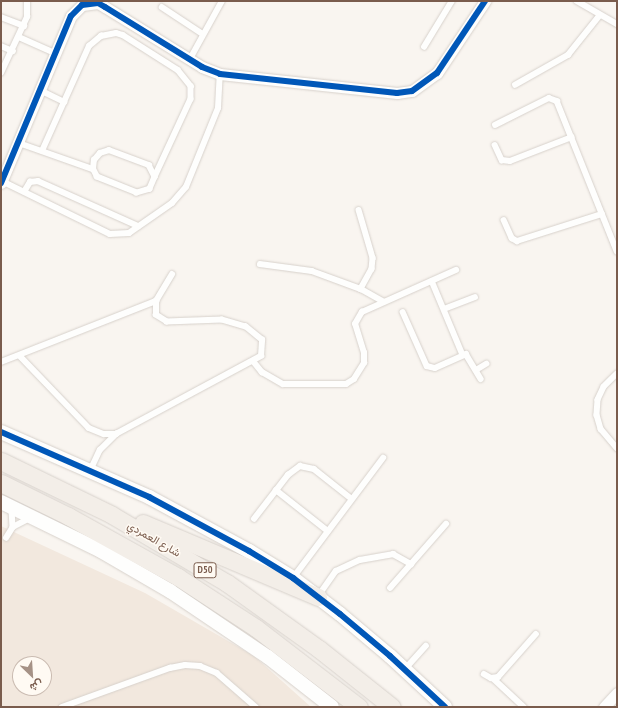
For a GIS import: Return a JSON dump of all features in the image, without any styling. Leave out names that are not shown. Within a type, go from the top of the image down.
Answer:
[{"type":"main road","name":"شارع العمردي","points":[[1,460],[112,516],[188,559],[265,609],[392,707]]},
{"type":"main road","name":"شارع العمردي","points":[[1,483],[99,532],[184,581],[256,628],[359,707]]},
{"type":"main road","points":[[112,516],[161,530],[318,597]]},
{"type":"street","points":[[2,182],[42,91],[71,16],[79,7],[90,2],[105,7],[190,59],[220,74],[307,82],[378,92],[412,91],[437,73],[485,1]]},
{"type":"street","points":[[1,432],[149,497],[225,537],[293,578],[405,669],[445,707]]},
{"type":"street","points":[[6,504],[33,516],[101,551],[196,607],[268,657],[332,707]]},
{"type":"street","points":[[604,707],[617,693]]},
{"type":"lane","points":[[1,73],[24,26],[29,11],[27,1]]},
{"type":"lane","points":[[190,59],[222,1]]},
{"type":"lane","points":[[424,47],[452,1]]},
{"type":"lane","points":[[578,1],[617,24]]},
{"type":"lane","points":[[162,7],[203,34]]},
{"type":"lane","points":[[515,85],[568,55],[600,15]]},
{"type":"lane","points":[[1,17],[24,26]]},
{"type":"lane","points":[[19,143],[42,152],[93,169],[101,180],[137,193],[150,189],[191,99],[191,86],[184,74],[123,35],[108,33],[94,40],[89,46],[42,152]]},
{"type":"lane","points":[[19,37],[57,54]]},
{"type":"lane","points":[[1,46],[13,51]]},
{"type":"lane","points":[[2,182],[110,234],[124,235],[172,203],[186,187],[218,108],[220,74]]},
{"type":"lane","points":[[42,91],[64,102]]},
{"type":"lane","points":[[495,125],[544,100],[553,98],[559,105],[572,136],[617,251]]},
{"type":"lane","points":[[495,145],[502,160],[510,161],[572,136]]},
{"type":"lane","points":[[93,169],[97,156],[109,150],[149,165],[155,177]]},
{"type":"lane","points":[[24,192],[30,182],[38,181],[138,226]]},
{"type":"lane","points":[[359,210],[373,258],[372,269],[361,289]]},
{"type":"lane","points":[[504,220],[512,238],[517,241],[602,214]]},
{"type":"lane","points":[[260,264],[312,271],[361,289],[384,302]]},
{"type":"lane","points":[[254,362],[262,372],[283,384],[346,384],[354,379],[364,363],[364,353],[355,324],[357,317],[362,312],[456,270]]},
{"type":"lane","points":[[90,471],[100,450],[116,434],[254,362],[261,356],[263,348],[262,340],[257,333],[246,327],[222,320],[167,322],[156,315],[156,301],[172,274]]},
{"type":"lane","points":[[432,281],[463,355]]},
{"type":"lane","points":[[444,309],[475,297]]},
{"type":"lane","points":[[1,362],[20,357],[156,301]]},
{"type":"lane","points":[[403,312],[427,366],[435,368],[463,355],[469,356],[480,379]]},
{"type":"lane","points":[[20,357],[88,428],[104,434],[116,434]]},
{"type":"lane","points":[[476,370],[486,364]]},
{"type":"lane","points":[[617,374],[604,387],[598,400],[597,415],[601,429],[617,448]]},
{"type":"lane","points":[[293,578],[383,458]]},
{"type":"lane","points":[[254,519],[293,469],[308,466],[352,499]]},
{"type":"lane","points":[[276,490],[328,531]]},
{"type":"lane","points":[[6,504],[13,527]]},
{"type":"lane","points":[[6,538],[13,527],[33,516]]},
{"type":"lane","points":[[390,588],[446,524]]},
{"type":"lane","points":[[318,597],[331,576],[349,564],[393,554],[411,564]]},
{"type":"lane","points":[[494,679],[498,677],[536,634]]},
{"type":"lane","points":[[405,669],[426,646]]},
{"type":"lane","points":[[64,707],[170,668],[185,665],[200,666],[217,673],[256,707]]},
{"type":"lane","points":[[484,674],[494,679],[524,707]]},
{"type":"shaded area","points":[[1,526],[145,593],[254,656],[311,707],[1,707]]},
{"type":"cycle path","points":[[1,183],[71,16],[82,5],[98,3],[202,67],[220,74],[397,93],[412,91],[437,73],[485,1]]},
{"type":"cycle path","points":[[1,432],[149,497],[249,551],[293,578],[340,614],[390,656],[445,707]]}]
